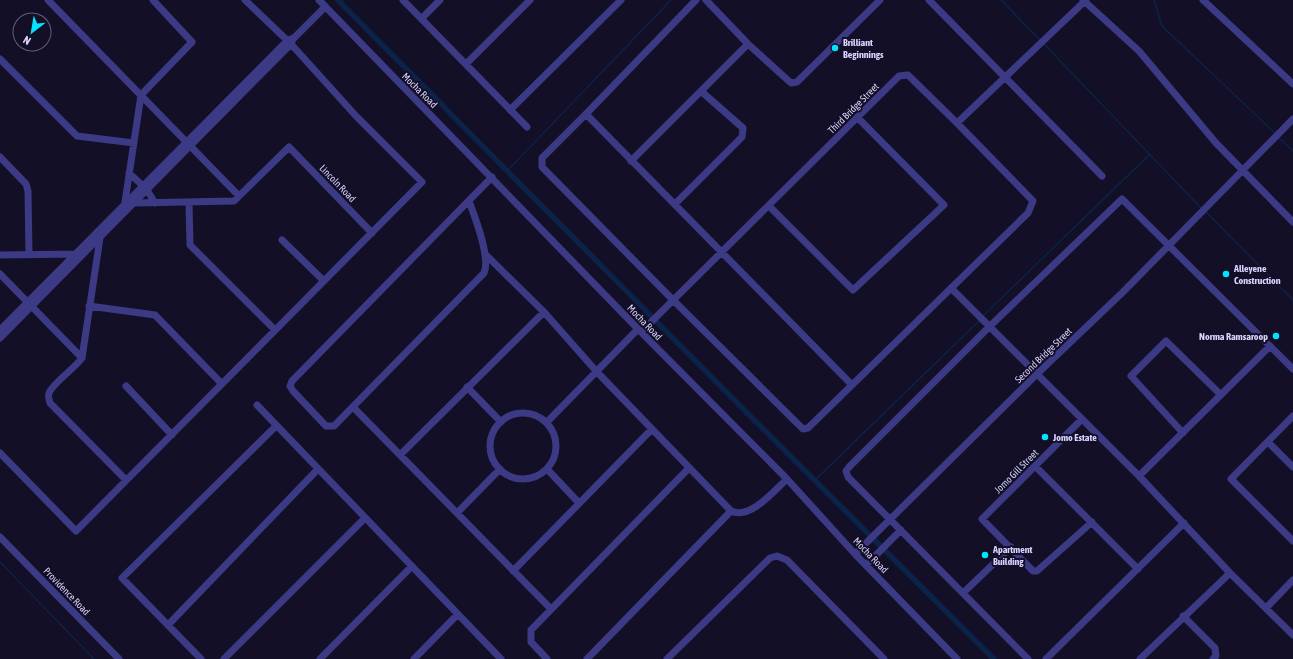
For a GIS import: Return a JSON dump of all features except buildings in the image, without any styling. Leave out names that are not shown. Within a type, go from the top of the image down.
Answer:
[{"type":"street","points":[[48,0],[239,196],[234,201],[190,203],[134,202]]},
{"type":"street","points":[[125,202],[141,95],[192,42],[153,0]]},
{"type":"street","points":[[0,453],[76,531],[422,182],[356,116],[290,41],[245,0]]},
{"type":"street","name":"Mocha Road","points":[[319,0],[492,177],[639,331],[787,479],[855,554],[957,659]]},
{"type":"street","points":[[403,0],[527,127]]},
{"type":"street","points":[[422,18],[440,0]]},
{"type":"street","points":[[466,64],[530,0]]},
{"type":"street","points":[[510,110],[621,0]]},
{"type":"street","points":[[696,0],[542,158],[542,167],[673,300],[804,429],[808,428],[1028,213],[1033,201],[953,119],[1006,76],[1084,1],[1139,51],[1216,143],[1293,222]]},
{"type":"street","points":[[706,0],[748,44],[791,83],[797,82],[880,0]]},
{"type":"street","points":[[929,0],[1006,76],[1102,176]]},
{"type":"street","points":[[1204,0],[1293,84]]},
{"type":"street","points":[[0,330],[100,238],[145,188],[325,7]]},
{"type":"street","points":[[631,161],[702,92],[748,44]]},
{"type":"street","points":[[0,59],[77,136],[134,143]]},
{"type":"street","name":"Third Bridge Street","points":[[546,422],[673,300],[899,76],[908,75],[953,119]]},
{"type":"street","points":[[675,204],[742,137],[743,128],[702,92]]},
{"type":"street","points":[[586,114],[852,385]]},
{"type":"street","points":[[768,206],[853,290],[944,205],[857,117]]},
{"type":"street","name":"Second Bridge Street","points":[[855,554],[1037,374],[1123,292],[1168,244],[1293,119]]},
{"type":"street","name":"Lincoln Road","points":[[239,196],[289,147],[372,232]]},
{"type":"street","points":[[0,157],[26,184],[28,191],[28,254]]},
{"type":"street","points":[[129,173],[145,188],[155,203]]},
{"type":"street","points":[[469,201],[486,265],[480,278],[334,426],[329,427],[293,391],[291,384],[492,177]]},
{"type":"street","points":[[0,338],[125,202],[145,188]]},
{"type":"street","points":[[1028,659],[848,477],[846,471],[987,324],[1122,199],[1293,369]]},
{"type":"street","points":[[190,203],[190,245],[275,330]]},
{"type":"street","points":[[100,238],[82,358],[77,365],[53,387],[48,398],[50,402],[126,480]]},
{"type":"street","points":[[282,240],[324,281]]},
{"type":"street","points":[[0,256],[28,254],[76,254]]},
{"type":"street","points":[[484,254],[544,312],[597,372],[732,511],[739,514],[749,511],[787,479]]},
{"type":"street","points":[[0,274],[82,358]]},
{"type":"street","points":[[951,288],[1081,420],[1139,476],[1230,572],[1293,635]]},
{"type":"street","points":[[89,306],[155,315],[222,384]]},
{"type":"street","points":[[400,455],[544,312]]},
{"type":"street","points":[[1183,433],[1131,376],[1166,341],[1222,395]]},
{"type":"street","points":[[1139,476],[1270,346]]},
{"type":"street","points":[[126,386],[172,435]]},
{"type":"street","points":[[467,387],[501,422]]},
{"type":"street","points":[[257,405],[501,659]]},
{"type":"street","points":[[353,407],[551,609]]},
{"type":"street","points":[[524,413],[538,416],[546,422],[553,431],[556,446],[553,461],[547,469],[534,477],[523,479],[513,477],[500,469],[494,460],[490,445],[492,435],[501,422],[509,416],[524,413]]},
{"type":"street","points":[[1293,416],[1231,479],[1293,541]]},
{"type":"street","name":"Jomo Gill Street","points":[[1010,547],[982,519],[1081,420]]},
{"type":"street","points":[[201,659],[122,578],[276,426]]},
{"type":"street","points":[[513,571],[652,429]]},
{"type":"street","points":[[1268,442],[1293,467]]},
{"type":"street","points":[[1035,466],[1138,569]]},
{"type":"street","points":[[547,659],[531,642],[531,630],[690,468]]},
{"type":"street","points":[[168,625],[318,469]]},
{"type":"street","points":[[457,513],[500,469]]},
{"type":"street","points":[[547,469],[579,503]]},
{"type":"street","points":[[587,659],[732,511]]},
{"type":"street","points":[[224,659],[365,518]]},
{"type":"street","points":[[963,593],[1010,547],[1034,571],[1037,572],[1092,522]]},
{"type":"street","points":[[1046,659],[1184,523]]},
{"type":"street","points":[[866,565],[901,530]]},
{"type":"street","name":"Providence Road","points":[[0,537],[119,659]]},
{"type":"street","name":"Providence Road","points":[[0,544],[112,659]]},
{"type":"street","points":[[667,659],[770,558],[778,556],[787,560],[884,659]]},
{"type":"street","points":[[320,659],[412,566]]},
{"type":"street","points":[[1140,659],[1230,572]]},
{"type":"street","points":[[1266,608],[1293,580]]},
{"type":"street","points":[[414,659],[458,614]]},
{"type":"street","points":[[1183,616],[1215,648],[1216,656],[1213,659]]},
{"type":"waterway","points":[[338,0],[754,420],[994,659]]},
{"type":"waterway","points":[[508,170],[671,0]]},
{"type":"waterway","points":[[1001,0],[1040,40]]},
{"type":"waterway","points":[[1154,0],[1162,26],[1276,134]]},
{"type":"waterway","points":[[1044,44],[1202,209]]},
{"type":"waterway","points":[[1278,137],[1293,151]]},
{"type":"waterway","points":[[982,317],[1150,154]]},
{"type":"waterway","points":[[1205,211],[1293,300]]},
{"type":"waterway","points":[[815,480],[980,320]]},
{"type":"waterway","points":[[0,562],[94,659]]},
{"type":"place","name":"Brilliant Beginnings","points":[[835,48]]},
{"type":"place","name":"Alleyene Construction","points":[[1226,274]]},
{"type":"place","name":"Norma Ramsaroop","points":[[1276,336]]},
{"type":"place","name":"Jomo Estate","points":[[1045,437]]},
{"type":"place","name":"Apartment Building","points":[[985,555]]}]
